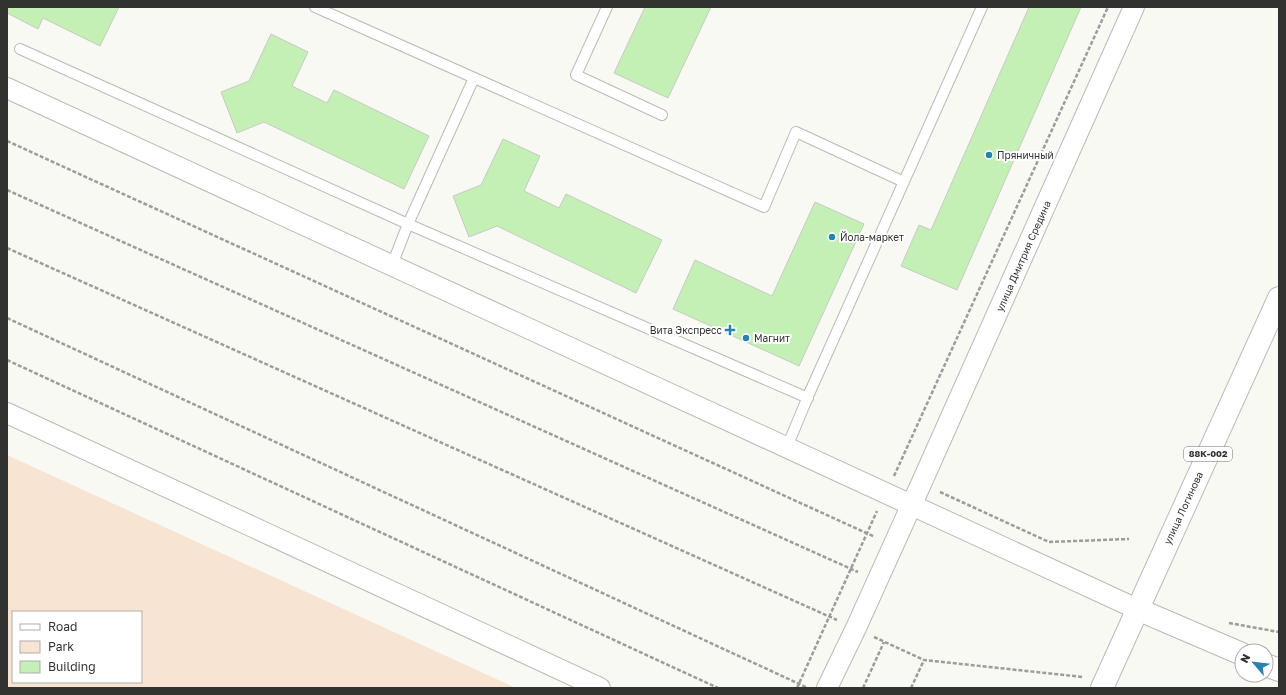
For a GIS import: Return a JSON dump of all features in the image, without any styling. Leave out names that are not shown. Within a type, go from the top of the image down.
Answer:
[{"type":"main road","name":"улица Логинова","points":[[1137,609],[1279,298]]},
{"type":"main road","points":[[1137,609],[1234,651]]},
{"type":"main road","name":"88К-002","points":[[1102,688],[1137,609]]},
{"type":"street","name":"улица Дмитрия Средина","points":[[827,688],[912,504],[1134,7]]},
{"type":"street","points":[[7,88],[1137,609]]},
{"type":"street","points":[[7,413],[600,688]]},
{"type":"lane","points":[[315,7],[764,207],[796,132],[904,182]]},
{"type":"lane","points":[[607,7],[576,76],[662,115]]},
{"type":"lane","points":[[787,447],[982,7]]},
{"type":"lane","points":[[20,49],[408,224],[808,398]]},
{"type":"lane","points":[[392,265],[408,224],[474,78]]},
{"type":"path","points":[[796,688],[1108,7]]},
{"type":"path","points":[[7,141],[893,545]]},
{"type":"path","points":[[7,190],[877,580]]},
{"type":"path","points":[[7,248],[856,628],[924,660],[1082,677]]},
{"type":"path","points":[[7,318],[808,688]]},
{"type":"path","points":[[7,360],[718,688]]},
{"type":"path","points":[[896,472],[1049,542],[1129,539]]},
{"type":"path","points":[[1227,623],[1279,632]]},
{"type":"path","points":[[863,688],[884,642]]},
{"type":"path","points":[[911,688],[924,660]]},
{"type":"green space","points":[[7,455],[516,688],[7,688]]},
{"type":"building","points":[[7,7],[119,7],[100,46],[43,18],[38,29],[7,13]]},
{"type":"building","points":[[645,7],[711,7],[668,98],[614,73]]},
{"type":"building","points":[[1029,7],[1081,7],[957,290],[901,266],[919,225],[931,230]]},
{"type":"building","points":[[271,34],[308,52],[292,86],[327,103],[334,90],[429,136],[404,189],[264,122],[237,133],[221,92],[249,81]]},
{"type":"building","points":[[503,139],[540,156],[524,191],[559,208],[566,194],[662,240],[636,293],[497,226],[469,237],[453,196],[481,185]]},
{"type":"building","points":[[815,202],[864,224],[799,366],[673,309],[695,260],[772,296]]},
{"type":"place","name":"Пряничный","points":[[989,155]]},
{"type":"place","name":"Йола-маркет","points":[[832,237]]},
{"type":"place","name":"Вита Экспресс","points":[[730,330]]},
{"type":"place","name":"Магнит","points":[[746,338]]}]
